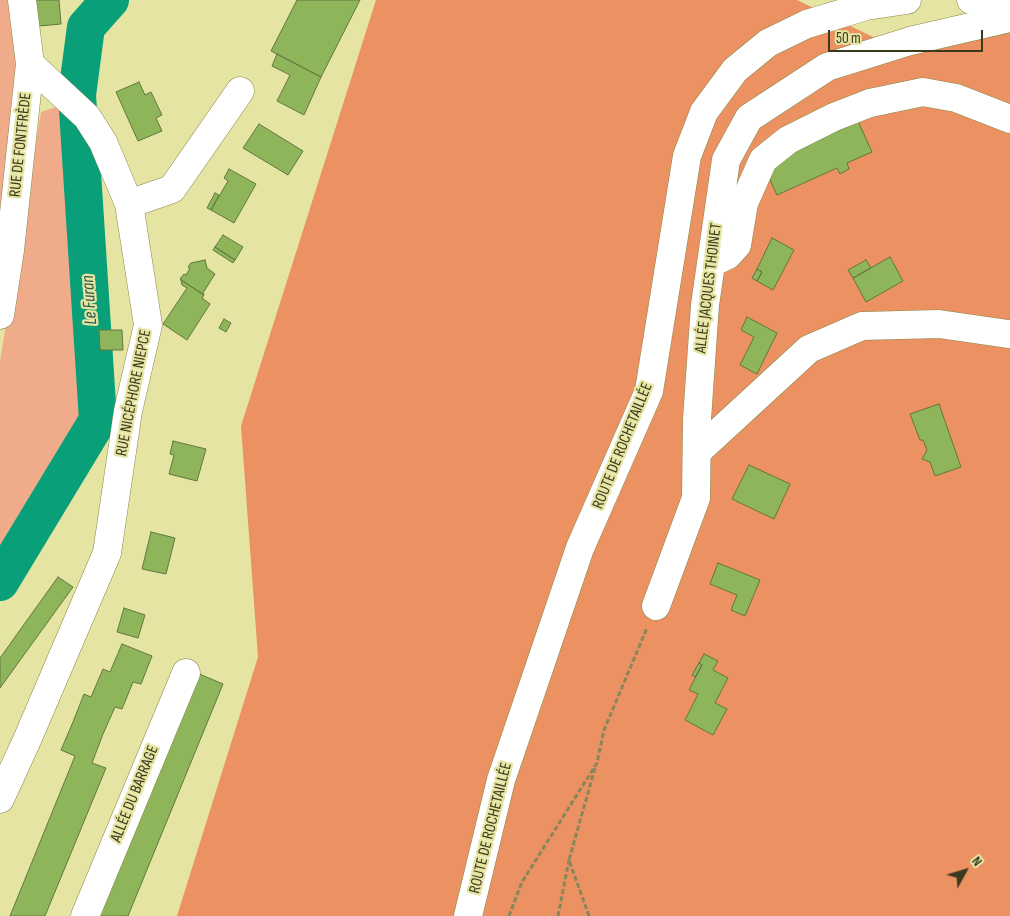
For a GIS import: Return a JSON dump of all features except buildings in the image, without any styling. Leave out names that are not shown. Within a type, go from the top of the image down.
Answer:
[{"type":"street","points":[[22,0],[30,64]]},
{"type":"street","name":"ROUTE DE ROCHETAILLÉE","points":[[468,916],[501,780],[580,548],[649,392],[687,156],[704,112],[735,70],[768,43],[807,24],[866,6],[907,0]]},
{"type":"street","points":[[971,0],[1010,7]]},
{"type":"street","name":"ALLÉE JACQUES THOINET","points":[[656,606],[696,498],[697,419],[704,305],[726,160],[749,118],[827,67],[910,41],[1010,18]]},
{"type":"street","name":"RUE NICÉPHORE NIEPCE","points":[[0,799],[28,740],[107,553],[128,411],[148,325],[129,204],[103,142],[87,117],[30,64]]},
{"type":"street","name":"RUE DE FONTFRÈDE","points":[[0,315],[10,250],[30,64]]},
{"type":"street","points":[[129,204],[172,189],[240,91]]},
{"type":"street","points":[[711,263],[728,254],[737,245],[744,203],[763,160],[788,140],[834,117],[870,103],[923,92],[956,98],[1010,119]]},
{"type":"street","points":[[697,452],[809,349],[862,326],[939,324],[1008,334]]},
{"type":"street","name":"ALLÉE DU BARRAGE","points":[[85,916],[186,673]]},
{"type":"path","points":[[558,916],[569,860],[597,763],[604,730],[656,606]]},
{"type":"path","points":[[509,916],[522,882],[597,763]]},
{"type":"path","points":[[569,860],[589,916]]},
{"type":"shaded area","points":[[0,0],[14,0],[22,62],[0,253]]},
{"type":"shaded area","points":[[376,0],[797,0],[873,37],[1010,32],[1010,916],[177,916],[258,657],[241,426]]},
{"type":"shaded area","points":[[56,107],[65,115],[76,205],[86,348],[82,365],[86,383],[86,427],[0,559],[0,361],[41,112]]},
{"type":"waterway","name":"Le Furan","points":[[0,582],[98,420],[77,95],[86,27],[110,0]]}]
